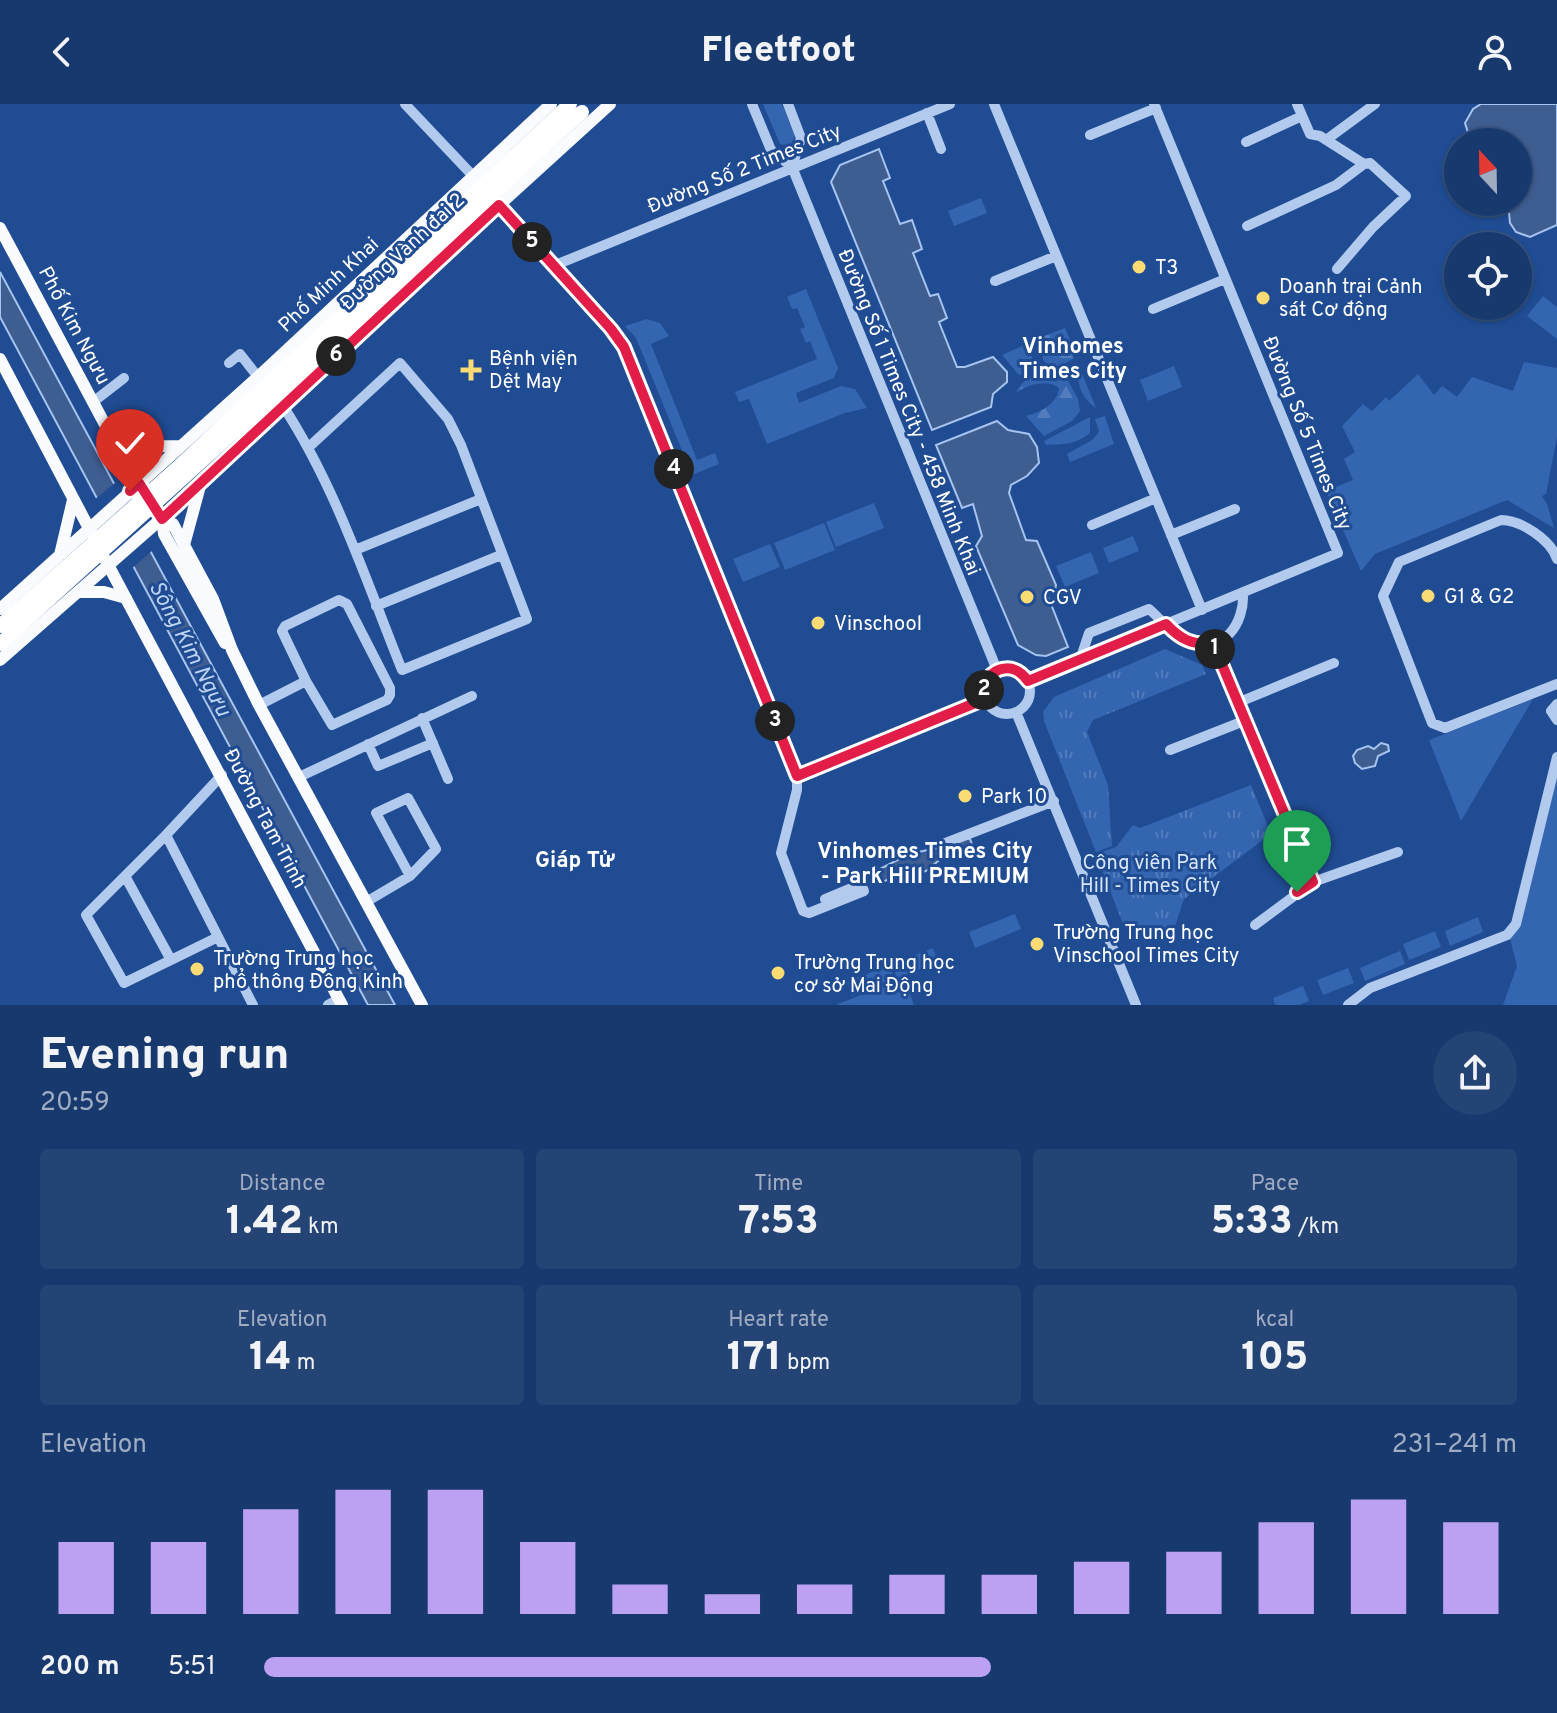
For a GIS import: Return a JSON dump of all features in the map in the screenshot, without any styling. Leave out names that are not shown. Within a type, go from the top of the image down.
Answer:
[{"type":"highway","name":"Đường Vành đai 2","points":[[0,626],[576,108]]},
{"type":"highway","name":"Đường Vành đai 2","points":[[0,644],[334,341],[576,108]]},
{"type":"main road","name":"Phố Minh Khai","points":[[93,525],[258,377],[551,104]]},
{"type":"main road","points":[[0,660],[201,484],[610,104]]},
{"type":"main road","points":[[511,142],[538,169]]},
{"type":"main road","points":[[474,177],[499,205]]},
{"type":"main road","name":"Phố Kim Ngưu","points":[[2,238],[117,447],[134,487]]},
{"type":"main road","points":[[0,359],[73,500],[93,525],[114,562]]},
{"type":"main road","points":[[117,447],[180,446]]},
{"type":"main road","points":[[184,545],[201,484]]},
{"type":"main road","points":[[134,487],[162,519],[173,524],[224,623],[232,650]]},
{"type":"main road","points":[[60,556],[73,500]]},
{"type":"main road","points":[[162,519],[164,534],[174,554],[232,650],[422,1005]]},
{"type":"main road","points":[[0,609],[93,525]]},
{"type":"main road","name":"Đường Tam Trinh","points":[[114,562],[126,598],[222,775],[336,1003]]},
{"type":"main road","points":[[78,592],[104,592],[126,598]]},
{"type":"street","points":[[405,104],[474,177]]},
{"type":"street","name":"Đường Số 1 Times City - 458 Minh Khai","points":[[752,104],[771,150],[792,167],[997,670]]},
{"type":"street","points":[[788,104],[801,138],[792,167]]},
{"type":"street","name":"Đường Số 2 Times City","points":[[553,266],[950,104]]},
{"type":"street","points":[[994,104],[1202,610]]},
{"type":"street","points":[[1297,104],[1310,134],[1326,140],[1364,164]]},
{"type":"street","points":[[1326,140],[1375,104]]},
{"type":"street","points":[[1090,135],[1155,106]]},
{"type":"street","name":"Đường Số 5 Times City","points":[[1155,106],[1338,553],[1243,592]]},
{"type":"street","points":[[927,113],[941,149]]},
{"type":"street","points":[[1246,142],[1302,116]]},
{"type":"street","points":[[1247,226],[1336,185],[1364,164],[1370,163],[1406,196],[1337,269]]},
{"type":"street","points":[[499,205],[616,334],[628,355],[797,776],[797,790],[781,853],[803,911]]},
{"type":"street","points":[[995,281],[1056,256]]},
{"type":"street","points":[[1153,309],[1225,279]]},
{"type":"street","points":[[229,363],[240,354],[258,377]]},
{"type":"street","points":[[283,406],[310,446],[402,670],[527,619],[448,419],[400,363],[310,446]]},
{"type":"street","points":[[93,402],[124,378]]},
{"type":"street","points":[[1092,525],[1156,498]]},
{"type":"street","points":[[355,550],[481,499]]},
{"type":"street","points":[[1171,535],[1235,509]]},
{"type":"street","points":[[1557,559],[1554,549],[1547,542],[1509,520],[1501,520],[1399,562],[1383,596],[1432,723],[1445,728],[1557,684]]},
{"type":"street","points":[[376,606],[501,555]]},
{"type":"street","points":[[1028,681],[1080,660],[1166,624],[1202,610],[1243,592],[1244,607],[1240,622],[1230,635],[1213,643],[1202,645],[1188,642],[1176,635],[1166,624],[1149,609],[1089,633],[1080,660]]},
{"type":"street","points":[[344,600],[390,688],[390,695],[387,700],[332,725],[306,681],[283,629],[344,600]]},
{"type":"street","points":[[1213,643],[1313,882]]},
{"type":"street","points":[[1237,703],[1334,663]]},
{"type":"street","points":[[1011,668],[1028,681],[1028,699],[1016,712],[998,712],[985,699],[985,682],[997,670],[1011,668]]},
{"type":"street","points":[[259,705],[306,681]]},
{"type":"street","points":[[299,777],[472,696]]},
{"type":"street","points":[[797,776],[985,699]]},
{"type":"street","points":[[1557,704],[1551,711],[1557,720]]},
{"type":"street","points":[[1016,712],[1136,1005]]},
{"type":"street","points":[[422,718],[448,779]]},
{"type":"street","points":[[1170,750],[1244,721]]},
{"type":"street","points":[[368,744],[378,766],[433,743]]},
{"type":"street","points":[[1348,1005],[1370,988],[1507,935],[1516,924],[1557,757]]},
{"type":"street","points":[[218,937],[124,983],[86,915],[222,775]]},
{"type":"street","points":[[366,902],[410,876],[436,849],[408,798],[376,813],[410,876]]},
{"type":"street","points":[[943,844],[1054,801]]},
{"type":"street","points":[[166,835],[253,1005]]},
{"type":"street","points":[[1255,925],[1313,882],[1398,852]]},
{"type":"street","points":[[125,876],[171,960]]},
{"type":"street","points":[[861,884],[864,891],[809,913],[803,911],[861,884]]},
{"type":"green space","points":[[763,104],[782,104],[795,136],[790,146],[780,144]]},
{"type":"green space","points":[[981,198],[987,213],[954,226],[948,211]]},
{"type":"green space","points":[[806,289],[838,368],[834,378],[796,393],[799,403],[841,386],[855,389],[867,408],[845,413],[767,444],[749,399],[739,402],[735,392],[817,359],[810,341],[806,343],[800,329],[805,327],[797,308],[792,309],[787,297]]},
{"type":"green space","points":[[1543,296],[1557,307],[1557,339],[1532,320],[1532,310]]},
{"type":"green space","points":[[647,319],[660,323],[669,336],[651,344],[697,460],[715,453],[719,464],[692,475],[636,338],[625,326]]},
{"type":"green space","points":[[1065,328],[1075,352],[1073,359],[1051,367],[1043,360],[1042,337]]},
{"type":"green space","points":[[1029,343],[1032,345],[1032,368],[1019,375],[1002,355]]},
{"type":"green space","points":[[1524,362],[1557,368],[1557,437],[1546,494],[1542,496],[1554,528],[1507,500],[1375,554],[1361,571],[1326,491],[1353,480],[1344,459],[1355,452],[1342,426],[1363,404],[1372,411],[1386,397],[1389,401],[1418,374],[1434,395],[1442,386],[1457,397],[1472,377],[1513,391]]},
{"type":"green space","points":[[1079,366],[1096,408],[1081,390]]},
{"type":"green space","points":[[1174,366],[1182,387],[1148,401],[1140,380]]},
{"type":"green space","points":[[1048,374],[1067,379],[1078,399],[1080,411],[1072,421],[1044,436],[1026,416],[1047,406],[1059,388],[1038,384],[1016,393],[1029,379]]},
{"type":"green space","points":[[1105,416],[1114,444],[1070,462],[1067,454],[1092,440],[1099,432],[1095,419]]},
{"type":"green space","points":[[1090,417],[1090,433],[1085,437],[1069,443],[1046,445],[1044,441]]},
{"type":"green space","points":[[874,503],[884,528],[836,547],[826,522]]},
{"type":"green space","points":[[824,523],[835,550],[785,570],[774,543]]},
{"type":"green space","points":[[1133,536],[1139,551],[1109,563],[1103,548]]},
{"type":"green space","points":[[770,544],[780,567],[743,582],[733,559]]},
{"type":"green space","points":[[1091,552],[1099,573],[1065,587],[1056,566]]},
{"type":"green space","points":[[1165,649],[1202,665],[1206,674],[1093,720],[1087,732],[1108,785],[1112,846],[1096,852],[1043,712],[1054,697]]},
{"type":"green space","points":[[1533,699],[1461,821],[1429,740]]},
{"type":"green space","points":[[1557,778],[1557,1005],[1503,1005],[1517,966],[1509,935],[1517,925]]},
{"type":"green space","name":"Công viên Park Hill - Times City","points":[[1251,785],[1271,834],[1184,899],[1173,932],[1123,924],[1096,854],[1116,847],[1133,825],[1140,828]]},
{"type":"green space","points":[[1015,914],[1021,929],[975,948],[969,932]]},
{"type":"green space","points":[[1478,917],[1483,932],[1450,946],[1445,931]]},
{"type":"green space","points":[[1435,931],[1441,947],[1409,960],[1403,944]]},
{"type":"green space","points":[[933,948],[938,962],[897,978],[892,964]]},
{"type":"green space","points":[[1400,951],[1405,964],[1365,981],[1360,968]]},
{"type":"green space","points":[[889,965],[895,979],[852,996],[847,982]]},
{"type":"green space","points":[[1348,968],[1354,983],[1323,995],[1317,980]]},
{"type":"green space","points":[[904,978],[914,1005],[838,1005],[838,1004]]},
{"type":"green space","points":[[1303,986],[1309,1001],[1299,1005],[1275,1005],[1273,998]]},
{"type":"water","points":[[1481,104],[1557,104],[1557,225],[1532,236],[1532,232],[1516,232],[1509,216],[1532,216],[1532,128],[1467,128],[1465,123],[1473,109]]},
{"type":"water","points":[[879,149],[890,178],[883,181],[900,224],[912,220],[922,249],[913,253],[930,296],[938,294],[947,318],[939,322],[957,367],[993,357],[1007,372],[1007,382],[993,394],[991,407],[932,430],[831,182],[840,165]]},
{"type":"water","name":"Sông Kim Ngưu","points":[[0,272],[395,1005],[368,1005],[0,317]]},
{"type":"water","points":[[997,421],[1008,430],[1029,434],[1037,447],[1039,463],[1027,476],[1011,485],[1009,493],[1026,540],[1037,541],[1056,585],[1055,590],[1047,594],[1068,647],[1046,656],[1036,655],[1018,645],[976,546],[982,536],[973,504],[962,508],[936,445]]},
{"type":"water","points":[[1381,743],[1388,745],[1389,751],[1378,756],[1375,766],[1362,769],[1355,763],[1353,756],[1357,750],[1368,746],[1374,749]]},
{"type":"water","points":[[961,838],[970,839],[973,847],[965,853],[942,858],[916,875],[898,875],[878,884],[873,879],[876,871],[909,854],[951,845]]},
{"type":"pier","points":[[116,482],[153,550],[130,570],[93,501]]},
{"type":"place","name":"T3","points":[[1139,267]]},
{"type":"place","name":"Doanh trại Cảnh sát Cơ động","points":[[1263,298]]},
{"type":"place","name":"Bệnh viện Dệt May","points":[[471,370]]},
{"type":"place","name":"G1 & G2","points":[[1428,596]]},
{"type":"place","name":"CGV","points":[[1027,597]]},
{"type":"place","name":"Vinschool","points":[[818,623]]},
{"type":"place","name":"Park 10","points":[[965,796]]},
{"type":"place","name":"Trường Trung học Vinschool Times City","points":[[1037,944]]},
{"type":"place","name":"Trường Trung học phổ thông Đông Kinh","points":[[197,969]]},
{"type":"place","name":"Trường Trung học cơ sở Mai Động","points":[[778,973]]},
{"type":"district","name":"Vinhomes Times City","points":[[1073,358]]},
{"type":"district","name":"Giáp Tử","points":[[575,859]]},
{"type":"district","name":"Vinhomes Times City - Park Hill PREMIUM","points":[[925,862]]},
{"type":"route","points":[[130,491],[139,483],[162,519],[499,205],[624,347],[797,776],[985,699],[985,682],[997,670],[1011,668],[1028,681],[1166,624],[1188,642],[1202,645],[1213,643],[1313,882],[1297,892]]}]
